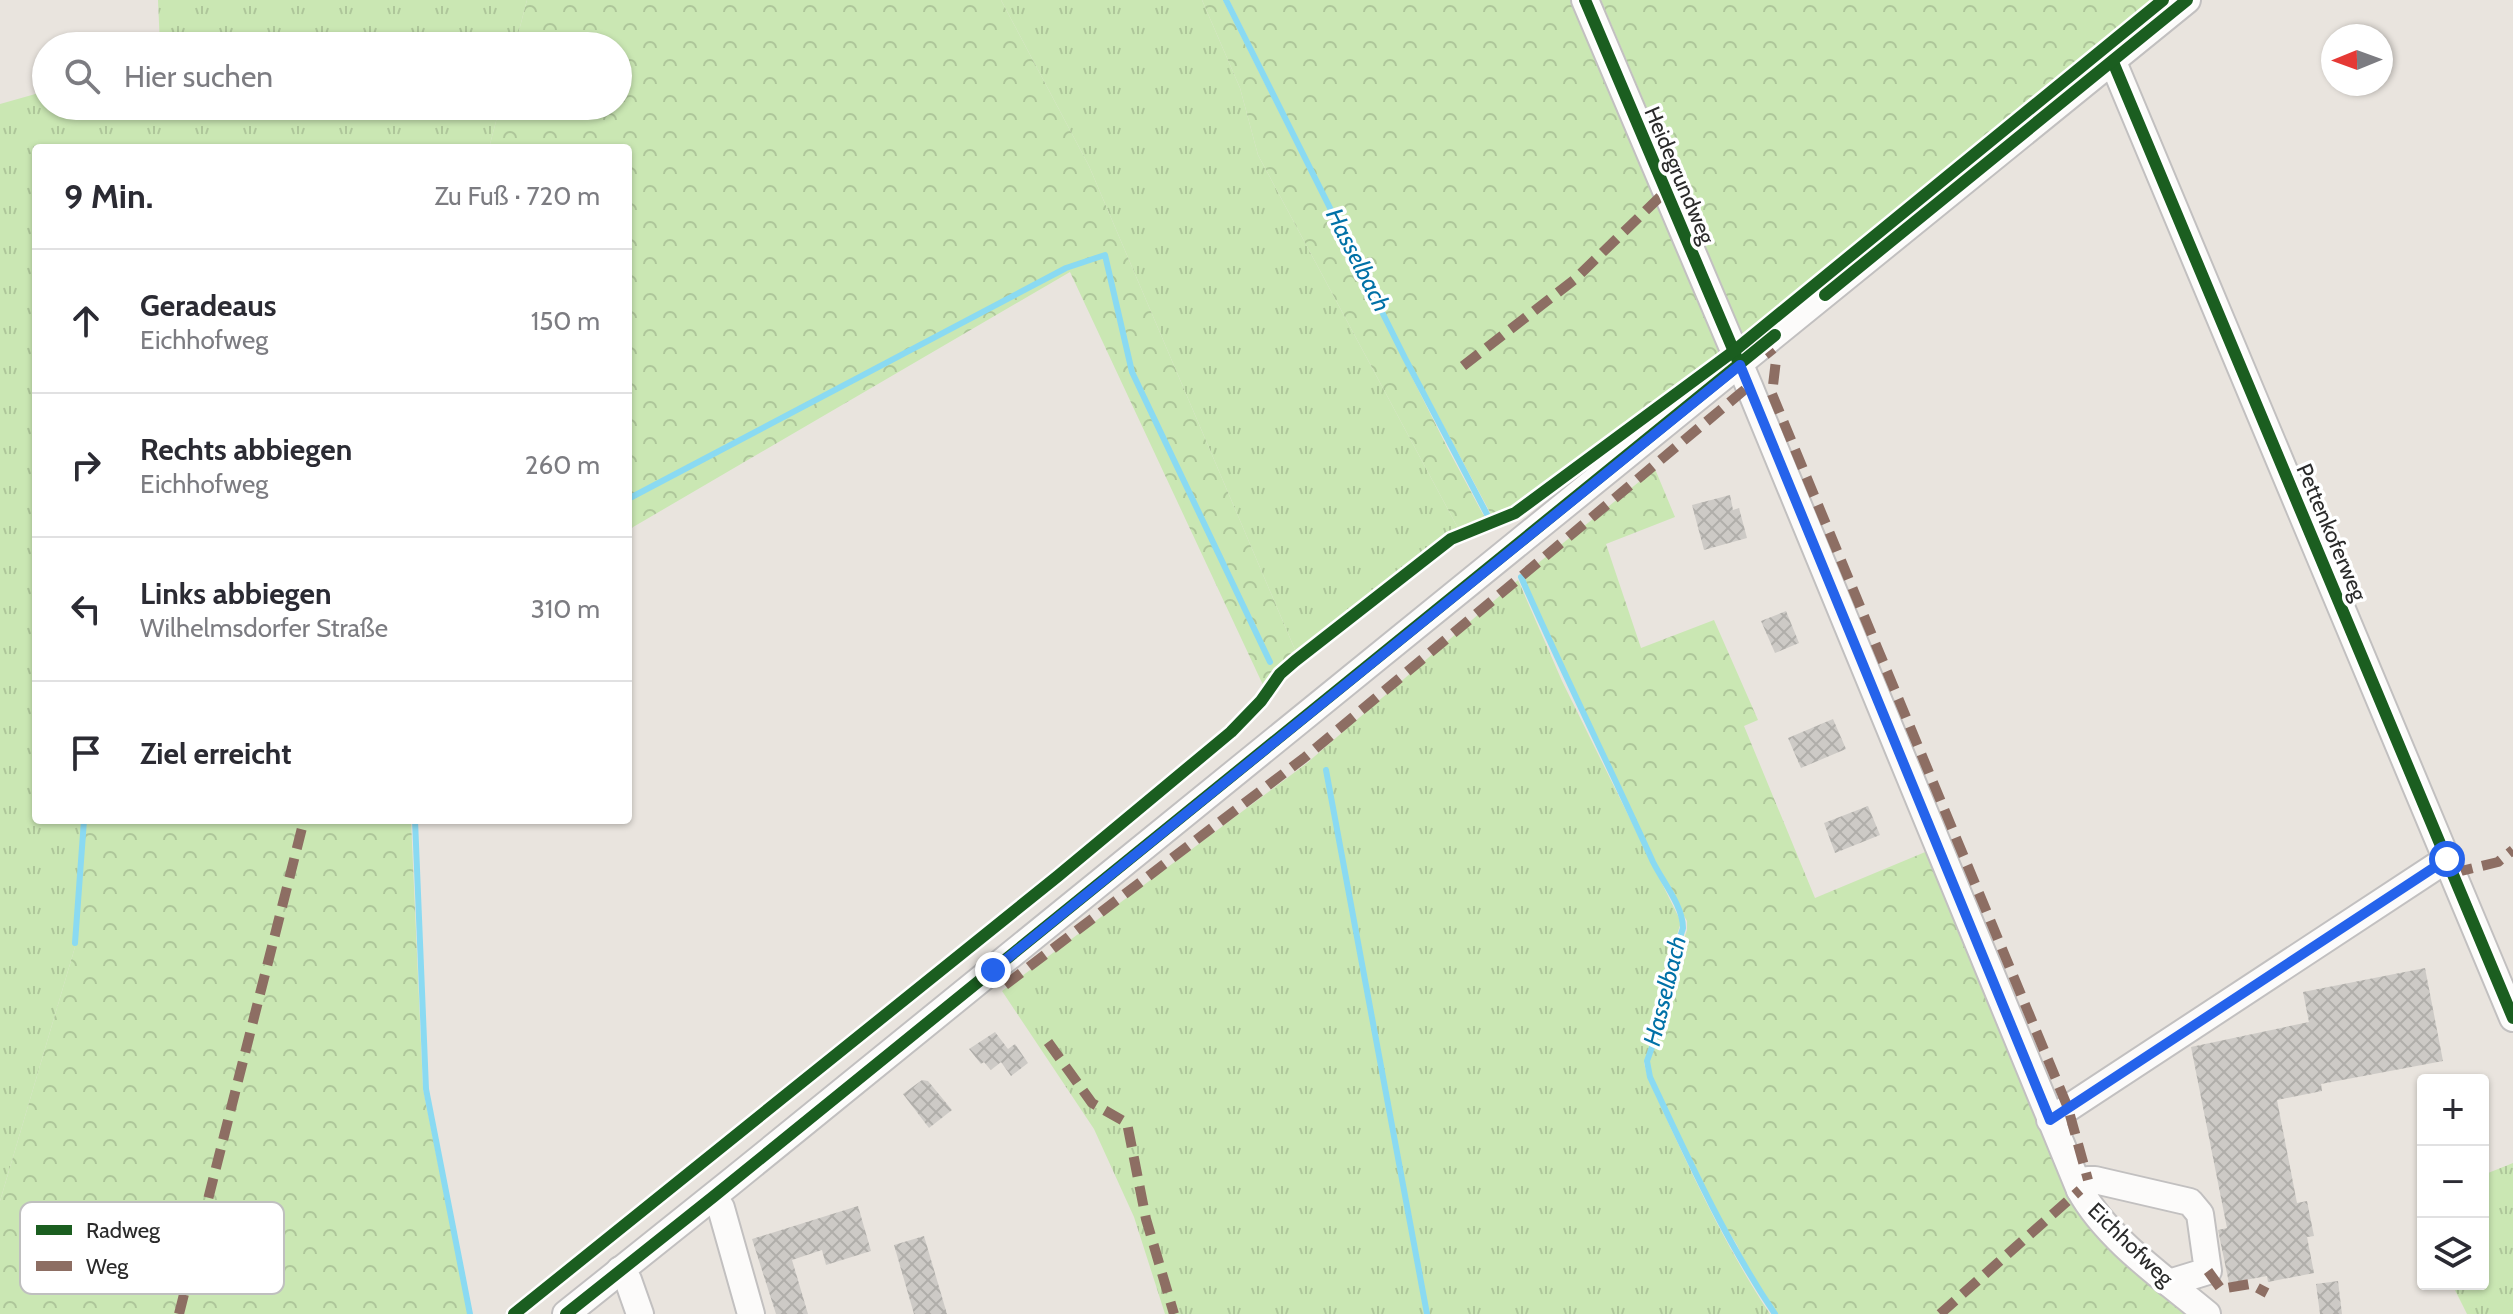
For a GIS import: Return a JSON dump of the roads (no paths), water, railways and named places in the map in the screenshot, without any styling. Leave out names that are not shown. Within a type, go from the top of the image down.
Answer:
[{"type":"street","name":"Heidegrundweg","points":[[1585,0],[1740,365]]},
{"type":"street","points":[[566,1314],[2187,0]]},
{"type":"street","name":"Pettenkoferweg","points":[[2113,62],[2513,1018]]},
{"type":"street","name":"Eichhofweg","points":[[1740,365],[2080,1190],[2095,1213],[2134,1254],[2207,1314]]},
{"type":"street","points":[[2050,1120],[2447,859]]},
{"type":"street","points":[[2080,1190],[2088,1180],[2095,1180],[2190,1202],[2200,1214],[2208,1271],[2169,1283]]},
{"type":"street","points":[[713,1197],[721,1208],[751,1314]]},
{"type":"street","points":[[620,1270],[628,1280],[640,1314]]},
{"type":"waterway","name":"Hasselbach","points":[[1226,0],[1405,358],[1490,520]]},
{"type":"waterway","points":[[632,497],[1066,268],[1105,255],[1132,372],[1270,662]]},
{"type":"waterway","name":"Hasselbach","points":[[1521,577],[1653,862],[1680,911],[1683,928],[1658,1007],[1656,1036],[1647,1061],[1650,1077],[1723,1228],[1775,1314]]},
{"type":"waterway","points":[[1326,770],[1427,1314]]},
{"type":"waterway","points":[[75,943],[84,824]]},
{"type":"waterway","points":[[415,824],[426,1089],[470,1314]]}]
